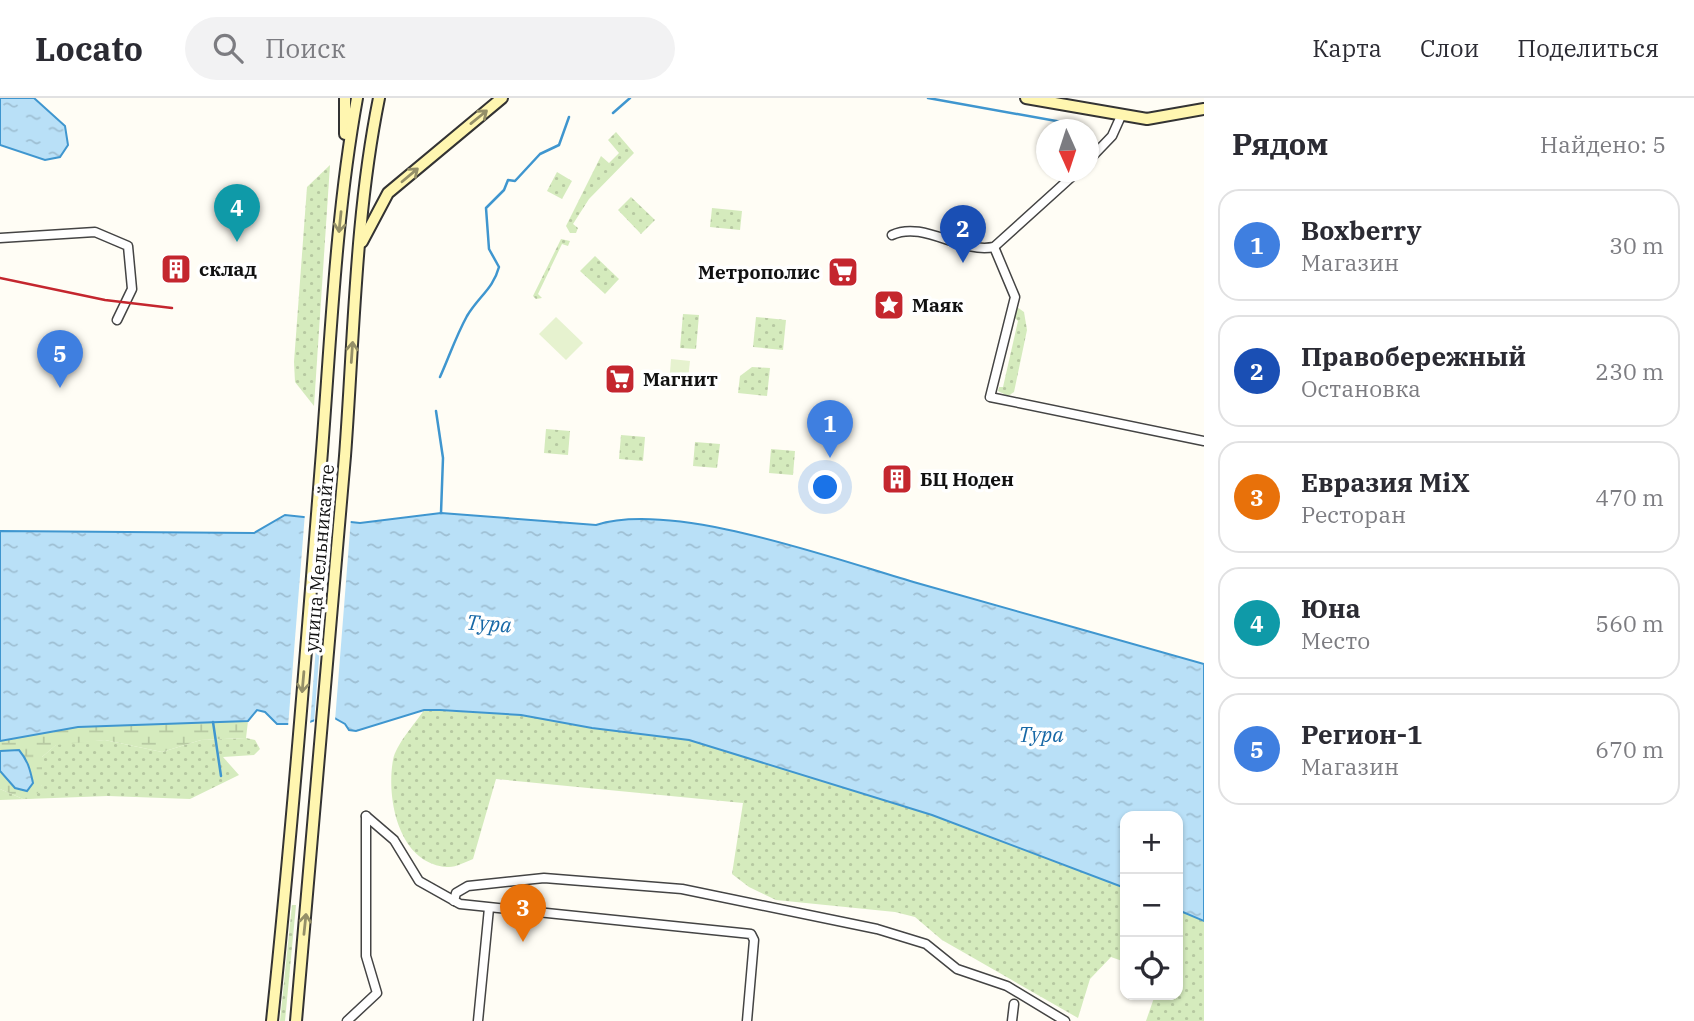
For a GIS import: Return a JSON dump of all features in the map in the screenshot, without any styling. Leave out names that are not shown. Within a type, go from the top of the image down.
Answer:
[{"type":"main road","points":[[345,98],[347,154]]},
{"type":"main road","name":"улица Мельникайте","points":[[272,1021],[293,818],[347,154],[357,98]]},
{"type":"main road","name":"улица Мельникайте","points":[[296,1021],[316,818],[348,420],[358,251],[369,149],[379,98]]},
{"type":"main road","points":[[358,251],[388,193],[502,98]]},
{"type":"main road","points":[[1026,98],[1147,119],[1190,113],[1204,108]]},
{"type":"street","points":[[1099,150],[1112,136],[1121,116]]},
{"type":"street","points":[[892,235],[916,232],[973,247],[994,247],[1066,182]]},
{"type":"street","points":[[0,238],[95,232],[128,246],[132,289],[117,320]]},
{"type":"street","points":[[994,247],[1015,297],[990,397],[1204,440]]},
{"type":"street","points":[[347,1021],[377,993],[366,956],[366,816],[394,840],[419,881],[454,901],[489,908],[751,934],[754,940],[747,1021]]},
{"type":"street","points":[[454,901],[456,893],[468,886],[544,878],[699,892],[877,929],[926,944],[957,969],[1007,986],[1065,1021]]},
{"type":"street","points":[[478,1021],[489,908]]},
{"type":"street","points":[[1012,1021],[1014,1004]]},
{"type":"green space","points":[[616,132],[634,153],[589,199],[573,224],[578,228],[576,233],[570,233],[566,226],[601,156],[609,163],[619,153],[608,140]]},
{"type":"green space","points":[[330,165],[314,406],[295,382],[294,362],[307,187]]},
{"type":"green space","points":[[557,172],[572,181],[562,199],[547,191]]},
{"type":"green space","points":[[631,197],[655,220],[641,234],[618,210]]},
{"type":"green space","points":[[712,208],[742,211],[740,230],[710,227]]},
{"type":"green space","points":[[561,239],[570,241],[568,246],[562,244],[538,294],[542,298],[536,299],[533,296]]},
{"type":"green space","points":[[595,256],[619,279],[605,294],[580,271]]},
{"type":"green space","points":[[1017,307],[1024,312],[1027,330],[1014,392],[1008,396],[998,391],[999,387],[1003,387],[1018,321],[1013,316]]},
{"type":"green space","points":[[683,314],[699,315],[696,349],[680,348]]},
{"type":"green space","points":[[556,317],[583,343],[566,360],[539,334]]},
{"type":"green space","points":[[756,317],[786,320],[783,350],[753,347]]},
{"type":"green space","points":[[671,359],[690,361],[687,388],[669,386]]},
{"type":"green space","points":[[752,367],[770,368],[767,396],[738,393],[740,376]]},
{"type":"green space","points":[[546,429],[570,431],[568,455],[544,453]]},
{"type":"green space","points":[[621,435],[645,437],[643,461],[619,459]]},
{"type":"green space","points":[[695,442],[720,444],[717,468],[693,466]]},
{"type":"green space","points":[[771,449],[795,451],[793,475],[769,473]]},
{"type":"green space","points":[[424,710],[521,715],[592,728],[689,740],[932,815],[1120,886],[1120,960],[1111,957],[1090,979],[1078,1018],[942,940],[915,917],[895,912],[776,900],[749,887],[732,874],[743,803],[496,779],[473,859],[450,867],[431,863],[417,854],[407,842],[394,810],[391,776],[393,760],[402,741]]},
{"type":"green space","points":[[248,721],[246,738],[201,740],[162,752],[105,740],[56,745],[42,757],[42,785],[35,798],[23,799],[0,789],[0,771],[19,750],[0,751],[0,741],[78,727]]},
{"type":"green space","points":[[105,740],[162,752],[201,740],[255,740],[260,749],[254,755],[223,757],[239,775],[190,799],[108,796],[0,800],[0,789],[23,799],[42,785],[42,757],[58,743]]},
{"type":"green space","points":[[292,905],[296,905],[285,1021],[280,1021]]},
{"type":"green space","points":[[1183,912],[1204,921],[1204,1021],[1146,1021],[1153,1000],[1183,1000]]},
{"type":"water","points":[[0,98],[34,98],[65,126],[68,145],[60,157],[45,160],[0,145]]},
{"type":"water","name":"Тура","points":[[441,513],[596,525],[629,519],[668,520],[711,526],[801,548],[1204,664],[1204,921],[1183,912],[1183,811],[1120,811],[1120,886],[932,815],[689,740],[592,728],[521,715],[424,710],[356,731],[349,730],[345,724],[329,715],[304,724],[277,724],[265,712],[257,710],[248,721],[78,727],[0,741],[0,531],[254,533],[285,515],[360,523]]},
{"type":"water","points":[[19,750],[28,765],[33,783],[27,791],[15,788],[0,771],[0,751]]},
{"type":"pier","points":[[305,513],[326,516],[310,725],[288,727]]},
{"type":"pier","points":[[330,516],[351,518],[335,721],[328,719],[314,723]]},
{"type":"waterway","points":[[613,113],[630,98]]},
{"type":"waterway","points":[[928,98],[1045,119]]},
{"type":"waterway","points":[[440,377],[467,316],[489,287],[499,267],[489,249],[486,208],[504,190],[508,180],[515,181],[540,154],[559,145],[569,117]]},
{"type":"waterway","points":[[436,411],[443,458],[441,513]]},
{"type":"waterway","points":[[213,722],[221,776]]},
{"type":"railway","points":[[0,278],[105,300],[172,308]]},
{"type":"place","name":"Юна","points":[[237,242]]},
{"type":"place","name":"Правобережный","points":[[963,263]]},
{"type":"place","name":"склад","points":[[176,269]]},
{"type":"place","name":"Метрополис","points":[[843,272]]},
{"type":"place","name":"Маяк","points":[[889,305]]},
{"type":"place","name":"Магнит","points":[[620,379]]},
{"type":"place","name":"Регион-1","points":[[60,388]]},
{"type":"place","name":"Boxberry","points":[[830,458]]},
{"type":"place","name":"БЦ Ноден","points":[[897,479]]},
{"type":"place","name":"Евразия MiX","points":[[523,942]]}]
